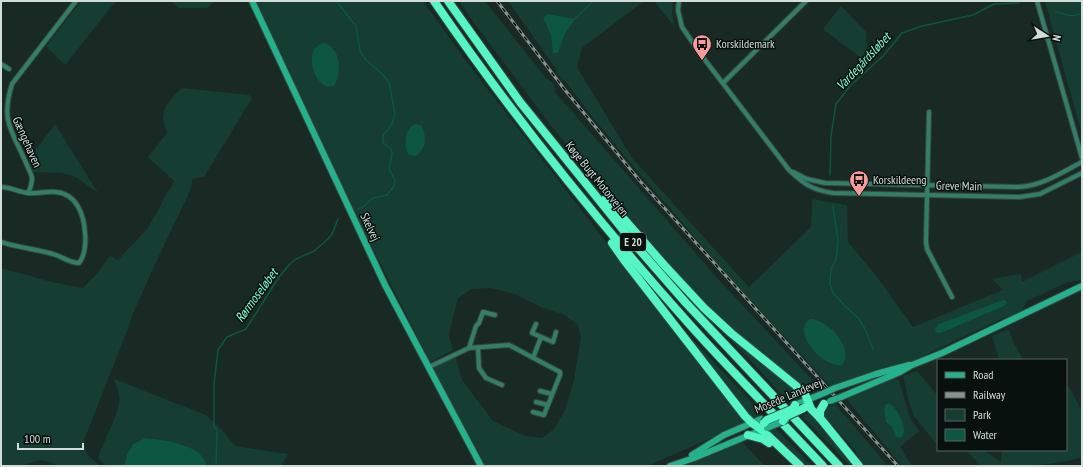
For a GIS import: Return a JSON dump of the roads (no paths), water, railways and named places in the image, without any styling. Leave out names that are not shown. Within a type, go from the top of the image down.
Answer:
[{"type":"highway","name":"Køge Bugt Motorvejen","points":[[434,1],[513,112],[624,250],[692,327],[823,466]]},
{"type":"highway","name":"Køge Bugt Motorvejen","points":[[448,1],[520,102],[637,247],[686,303],[839,466]]},
{"type":"highway","points":[[590,189],[616,210],[665,266],[704,308],[731,334],[805,394],[804,406]]},
{"type":"highway","points":[[590,208],[624,260],[745,416],[749,425],[764,425],[799,466]]},
{"type":"highway","points":[[820,418],[820,412],[827,402]]},
{"type":"highway","points":[[804,406],[820,418],[859,466]]},
{"type":"highway","points":[[783,421],[785,417],[804,406]]},
{"type":"highway","points":[[764,425],[767,420],[804,406]]},
{"type":"highway","points":[[748,435],[763,438],[799,466]]},
{"type":"main road","name":"Skelvej","points":[[252,1],[386,285],[480,466]]},
{"type":"main road","name":"Mosede Landevej","points":[[804,406],[835,388],[876,374],[912,365],[942,353],[1082,286]]},
{"type":"main road","name":"Mosede Landevej","points":[[804,406],[827,402],[841,397],[900,372],[912,365]]},
{"type":"main road","name":"Mosede Landevej","points":[[670,466],[694,458],[748,435],[764,425],[783,421]]},
{"type":"main road","name":"Mosede Landevej","points":[[678,463],[724,435],[749,425]]},
{"type":"street","name":"Gængehaven","points":[[28,193],[32,178],[24,158],[5,122],[7,94],[12,84],[76,1]]},
{"type":"street","name":"Greve Main","points":[[679,1],[678,10],[682,27],[723,83],[789,170],[804,184],[822,192],[927,196],[1030,196],[1040,194],[1082,173]]},
{"type":"street","points":[[723,83],[806,1]]},
{"type":"street","points":[[1037,1],[1082,158]]},
{"type":"street","points":[[1,64],[9,69]]},
{"type":"street","name":"Greve Main","points":[[927,186],[929,112]]},
{"type":"street","name":"Greve Main","points":[[789,170],[807,179],[825,183],[1028,187],[1046,181],[1082,162]]},
{"type":"street","points":[[927,186],[927,249],[952,298]]},
{"type":"street","points":[[1,187],[8,187],[28,193],[57,192],[67,196],[74,201],[80,209],[86,239],[84,252],[79,263],[72,262],[55,255],[10,246],[1,242]]},
{"type":"street","points":[[469,348],[476,326],[479,323],[483,312],[495,315]]},
{"type":"street","points":[[536,324],[532,333],[552,342],[556,332]]},
{"type":"street","points":[[533,358],[541,337]]},
{"type":"street","points":[[429,367],[469,348],[509,345],[560,372],[544,415],[533,412]]},
{"type":"street","points":[[478,348],[479,368],[486,378],[502,385]]},
{"type":"street","points":[[540,391],[552,394]]},
{"type":"street","points":[[536,402],[548,405]]},
{"type":"water","points":[[548,14],[575,19],[565,34],[558,52],[553,54],[551,35],[543,18]]},
{"type":"water","points":[[323,43],[329,45],[333,49],[338,61],[339,67],[337,81],[334,86],[327,86],[322,83],[314,72],[312,57],[317,46]]},
{"type":"water","points":[[416,124],[422,126],[425,134],[425,142],[422,150],[416,156],[409,155],[405,142],[409,129]]},
{"type":"water","points":[[1003,300],[1007,303],[1004,306],[943,332],[938,333],[935,331],[939,324]]},
{"type":"water","points":[[810,319],[817,320],[831,329],[843,343],[845,358],[842,365],[825,361],[811,347],[806,339],[804,331],[805,324]]},
{"type":"water","points":[[889,403],[896,410],[902,420],[904,430],[903,435],[900,438],[896,437],[892,427],[886,422],[884,411],[885,405]]},
{"type":"water","points":[[145,438],[181,444],[190,448],[204,459],[207,466],[124,466],[127,454],[133,444]]},
{"type":"waterway","name":"Rørmoseløbet","points":[[336,1],[356,26],[360,51],[366,60],[389,82],[395,114],[391,126],[383,135],[384,144],[391,149],[392,153],[389,169],[395,180],[394,186],[387,195],[373,198],[358,209]]},
{"type":"waterway","points":[[575,19],[593,1]]},
{"type":"waterway","name":"Vardegårdsløbet","points":[[830,175],[831,136],[836,104],[850,86],[883,56],[902,33],[922,26],[973,15],[994,4],[1019,3]]},
{"type":"waterway","name":"Vardegårdsløbet","points":[[1056,12],[1073,16],[1082,12]]},
{"type":"waterway","name":"Vardegårdsløbet","points":[[833,206],[838,241],[836,260],[831,269],[830,284],[833,293],[859,319],[865,329],[873,349]]},
{"type":"waterway","name":"Rørmoseløbet","points":[[216,466],[217,430],[214,426],[214,384],[218,350],[227,337],[246,329],[279,277],[289,265],[296,259],[314,251],[328,239],[332,234],[338,219]]},
{"type":"railway","points":[[497,1],[565,90],[640,181],[898,466]]},
{"type":"place","name":"Korskildemark","points":[[702,61]]},
{"type":"place","name":"Korskildeeng","points":[[859,197]]}]
